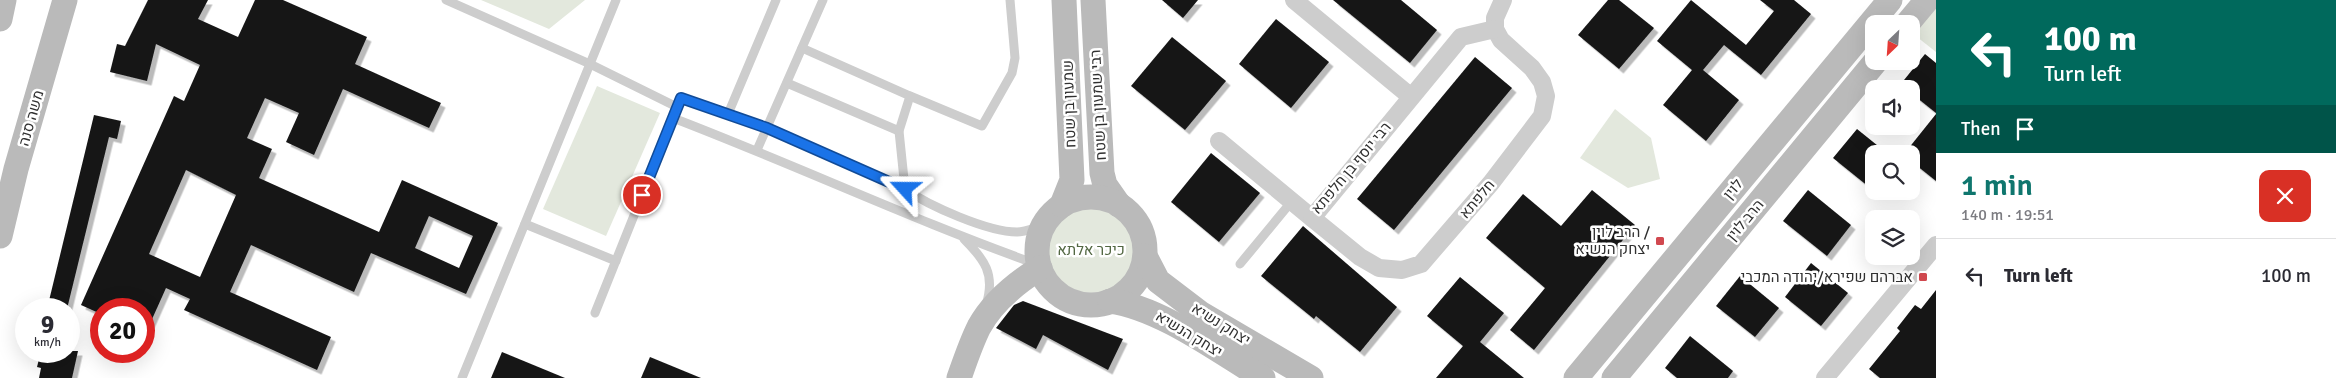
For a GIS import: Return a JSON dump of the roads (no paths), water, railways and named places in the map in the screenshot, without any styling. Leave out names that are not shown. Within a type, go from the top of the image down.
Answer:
[{"type":"street","points":[[0,19],[4,0]]},
{"type":"street","name":"משה סנה","points":[[0,236],[16,168],[64,0]]},
{"type":"street","name":"שמעון בן שטח","points":[[1062,205],[1072,180],[1064,0]]},
{"type":"street","name":"רבי שמעון בן שטח","points":[[1093,0],[1102,173],[1105,185],[1119,205]]},
{"type":"street","points":[[1294,0],[1410,96]]},
{"type":"street","points":[[1495,29],[1495,18],[1503,0]]},
{"type":"street","name":"לוין","points":[[1576,378],[1890,0]]},
{"type":"street","points":[[1914,15],[1927,0]]},
{"type":"street","name":"רבי יוסף בן חלפתא","points":[[1219,141],[1312,218],[1410,96],[1461,37],[1495,29]]},
{"type":"street","name":"חלפתא","points":[[1312,218],[1360,257],[1379,268],[1402,270],[1422,264],[1492,183],[1542,116],[1546,96],[1542,82],[1532,68],[1501,40],[1495,29]]},
{"type":"street","name":"הרב לוין","points":[[1614,378],[1869,70]]},
{"type":"street","points":[[1090,197],[1102,198],[1119,205],[1129,212],[1144,238],[1145,256],[1140,273],[1134,284],[1126,292],[1110,301],[1098,304],[1080,303],[1063,296],[1054,289],[1040,266],[1037,249],[1043,226],[1051,214],[1062,205],[1073,200],[1090,197]]},
{"type":"street","points":[[1826,378],[1936,245]]},
{"type":"street","name":"יצחק נשיא","points":[[1145,256],[1158,281],[1200,313],[1311,378]]},
{"type":"street","points":[[958,378],[979,328],[1002,296],[1040,266]]},
{"type":"street","points":[[979,328],[1006,306],[1025,297],[1054,289]]},
{"type":"street","name":"יצחק הנשיא","points":[[1110,301],[1130,304],[1151,312],[1263,378]]},
{"type":"lane","points":[[446,0],[590,64],[678,107]]},
{"type":"lane","points":[[462,378],[616,0]]},
{"type":"lane","points":[[728,114],[776,0]]},
{"type":"lane","points":[[757,150],[823,0]]},
{"type":"lane","points":[[802,48],[982,126],[1012,73],[1015,58],[1010,0]]},
{"type":"lane","points":[[787,83],[899,131]]},
{"type":"lane","points":[[905,189],[899,131],[910,96]]},
{"type":"lane","points":[[595,313],[681,98],[767,128],[905,189],[922,201],[999,230],[1018,232],[1043,226]]},
{"type":"lane","points":[[673,118],[757,150],[962,237],[1040,266]]},
{"type":"lane","points":[[1240,264],[1292,201]]},
{"type":"lane","points":[[524,224],[616,261]]},
{"type":"lane","points":[[962,237],[982,257],[988,273],[988,299],[979,328]]},
{"type":"place","name":"הרב לוין / יצחק הנשיא","points":[[1660,241]]},
{"type":"place","name":"אברהם שפירא/יהודה המכבי","points":[[1923,277]]},
{"type":"park label","name":"כיכר אלתא","points":[[1091,250]]}]
